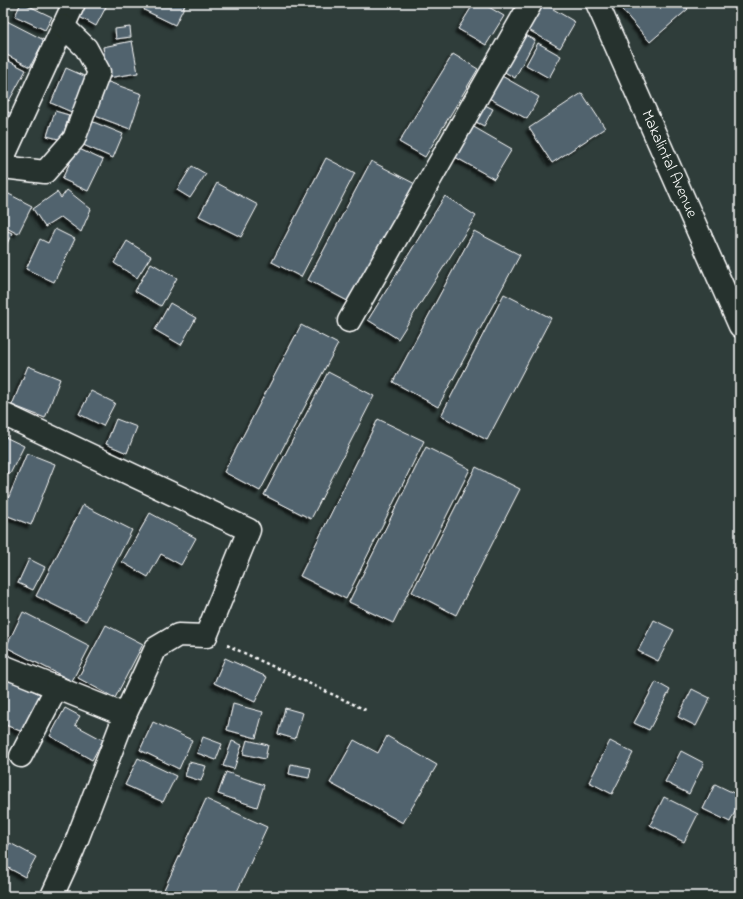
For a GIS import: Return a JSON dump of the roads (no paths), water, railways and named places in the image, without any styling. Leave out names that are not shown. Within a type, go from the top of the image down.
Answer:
[{"type":"street","points":[[3,158],[74,3]]},
{"type":"street","points":[[349,321],[531,3]]},
{"type":"street","name":"Makalintal Avenue","points":[[597,3],[740,326]]},
{"type":"street","points":[[3,167],[45,172],[74,139],[99,72],[86,48],[63,26]]},
{"type":"street","points":[[3,414],[250,530],[206,636],[178,635],[156,648],[125,715],[74,850],[52,896]]},
{"type":"street","points":[[3,666],[125,715]]},
{"type":"street","points":[[21,756],[57,687]]}]
